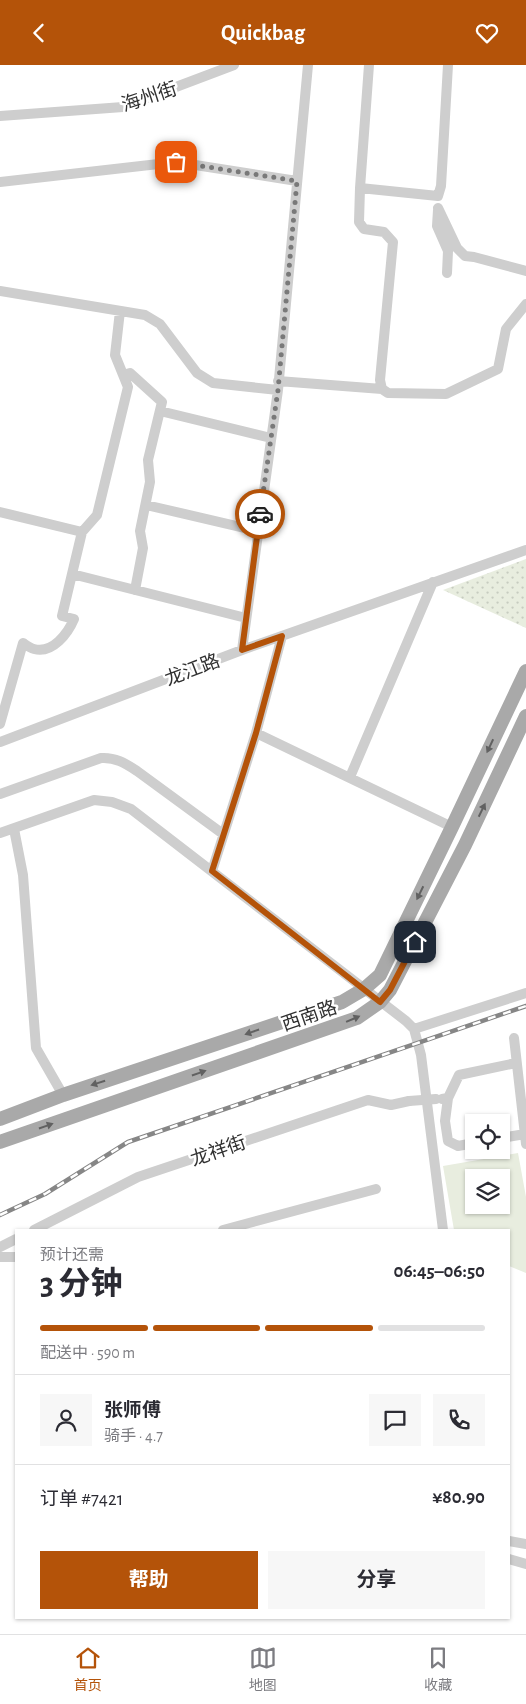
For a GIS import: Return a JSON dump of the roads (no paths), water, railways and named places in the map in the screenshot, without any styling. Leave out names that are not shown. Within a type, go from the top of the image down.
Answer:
[{"type":"main road","points":[[0,1119],[64,1095],[342,1002],[364,989],[380,975],[526,671]]},
{"type":"main road","points":[[505,715],[525,719]]},
{"type":"main road","name":"西南路","points":[[0,1142],[357,1018],[380,1002],[390,990],[470,835],[525,719]]},
{"type":"main road","points":[[452,827],[470,835]]},
{"type":"street","name":"海州街","points":[[0,116],[123,107],[234,65]]},
{"type":"street","points":[[242,650],[278,386],[308,65]]},
{"type":"street","points":[[369,65],[359,223],[364,229],[384,232],[393,242],[380,380],[382,389]]},
{"type":"street","points":[[446,273],[448,251],[436,226],[438,196],[441,186],[448,65]]},
{"type":"street","points":[[0,182],[176,162],[297,181]]},
{"type":"street","points":[[360,187],[438,196]]},
{"type":"street","points":[[438,208],[457,248],[465,256],[526,271]]},
{"type":"street","points":[[0,291],[145,315],[160,323],[198,373],[213,383],[382,389],[388,393],[446,394],[498,369],[506,329],[526,305]]},
{"type":"street","points":[[0,724],[23,643],[35,649],[52,646],[68,632],[74,619],[62,616],[82,532],[97,515],[128,387],[115,355],[120,311]]},
{"type":"street","points":[[123,375],[130,373],[162,402],[148,460],[150,483],[140,531],[142,548],[135,590]]},
{"type":"street","points":[[160,411],[271,438]]},
{"type":"street","points":[[146,505],[258,531]]},
{"type":"street","points":[[0,512],[82,532]]},
{"type":"street","name":"龙江路","points":[[0,742],[242,650],[526,550]]},
{"type":"street","points":[[72,574],[246,618]]},
{"type":"street","points":[[350,777],[433,582]]},
{"type":"street","points":[[212,871],[256,733],[282,636]]},
{"type":"street","points":[[256,733],[452,827]]},
{"type":"street","points":[[0,793],[101,758],[109,757],[130,767],[223,834]]},
{"type":"street","points":[[0,833],[94,800],[112,802],[132,809],[414,1029],[421,1055],[442,1229]]},
{"type":"street","points":[[14,829],[23,875],[36,1048],[64,1095]]},
{"type":"street","points":[[414,1029],[526,993]]},
{"type":"street","points":[[510,1138],[525,1139],[514,1037]]},
{"type":"street","points":[[465,1145],[458,1146],[448,1141],[445,1121],[448,1098],[459,1075],[516,1063]]},
{"type":"street","name":"龙祥街","points":[[36,1229],[138,1177],[368,1100],[391,1105],[410,1101],[448,1098]]},
{"type":"street","points":[[227,1229],[376,1189]]},
{"type":"street","points":[[0,1247],[15,1240]]},
{"type":"street","points":[[0,1257],[15,1257]]},
{"type":"street","points":[[510,1541],[526,1544]]},
{"type":"street","points":[[510,1559],[526,1564]]},
{"type":"railway","points":[[0,1215],[45,1194],[128,1142],[526,1006]]}]
